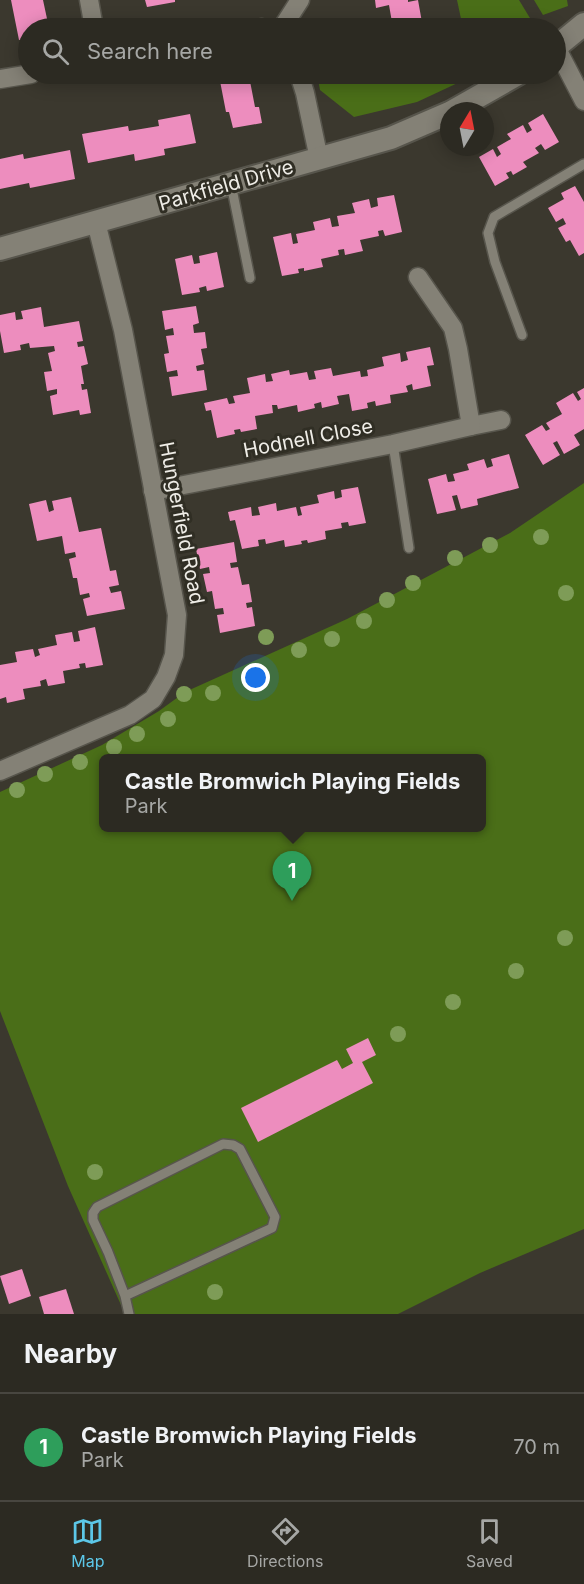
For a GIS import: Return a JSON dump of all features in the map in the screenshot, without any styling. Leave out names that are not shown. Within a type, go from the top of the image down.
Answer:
[{"type":"street","points":[[89,0],[92,18]]},
{"type":"street","points":[[288,18],[300,0]]},
{"type":"street","points":[[566,38],[584,24]]},
{"type":"street","points":[[566,67],[584,101]]},
{"type":"street","points":[[0,79],[18,76]]},
{"type":"street","points":[[302,84],[319,159]]},
{"type":"street","points":[[469,102],[500,84]]},
{"type":"street","name":"Parkfield Drive","points":[[0,249],[391,138],[440,117]]},
{"type":"street","name":"Hungerfield Road","points":[[0,771],[130,715],[153,699],[166,677],[174,656],[177,615],[123,330],[96,222]]},
{"type":"street","points":[[418,277],[453,328],[471,426]]},
{"type":"street","name":"Hodnell Close","points":[[153,491],[393,444],[501,420]]},
{"type":"lane","points":[[522,335],[495,262],[488,233],[494,217],[584,164]]},
{"type":"lane","points":[[231,184],[250,278]]},
{"type":"lane","points":[[393,444],[409,548]]},
{"type":"lane","points":[[125,1296],[272,1228],[275,1217],[240,1149],[224,1144],[97,1207],[93,1213],[93,1220],[125,1296],[129,1314]]},
{"type":"green space","points":[[457,0],[519,0],[530,18],[461,18]]},
{"type":"green space","points":[[534,0],[567,0],[568,6],[543,15]]},
{"type":"green space","points":[[319,84],[456,84],[417,102],[354,117],[320,90]]},
{"type":"green space","points":[[584,483],[584,1229],[480,1273],[398,1314],[125,1314],[68,1186],[0,1011],[0,792],[102,745],[159,711],[185,692],[347,619],[510,533]]},
{"type":"building","points":[[11,0],[43,0],[47,18],[18,18],[18,35]]},
{"type":"building","points":[[145,0],[175,0],[175,2],[147,7]]},
{"type":"building","points":[[375,0],[408,0],[408,2],[418,0],[421,18],[391,18],[389,5],[376,8]]},
{"type":"building","points":[[221,84],[251,84],[255,107],[259,107],[262,123],[233,128],[229,112],[226,112]]},
{"type":"building","points":[[190,114],[196,143],[164,149],[165,155],[135,161],[134,154],[88,163],[82,134],[128,126],[129,131],[159,126],[158,120]]},
{"type":"building","points":[[543,114],[559,142],[545,150],[541,144],[535,148],[539,153],[523,162],[527,167],[513,175],[511,171],[506,173],[509,178],[495,186],[479,157],[494,156],[494,151],[497,157],[501,154],[497,147],[511,139],[507,134],[523,125],[527,133],[532,130],[528,123]]},
{"type":"building","points":[[70,150],[75,179],[30,188],[29,183],[0,189],[0,159],[23,154],[24,159]]},
{"type":"building","points":[[575,186],[584,202],[584,253],[579,256],[570,240],[566,242],[558,228],[566,224],[563,218],[556,222],[548,208],[564,199],[561,193]]},
{"type":"building","points":[[394,195],[402,232],[385,236],[383,230],[378,231],[379,236],[360,240],[363,251],[345,255],[344,249],[338,250],[339,255],[321,259],[323,267],[304,271],[304,268],[298,269],[299,273],[282,276],[273,237],[291,233],[293,244],[298,243],[296,234],[315,230],[313,222],[330,218],[332,227],[339,226],[337,216],[355,213],[352,203],[369,199],[371,208],[378,206],[377,198]]},
{"type":"building","points":[[217,252],[224,287],[207,291],[206,286],[199,288],[200,292],[182,295],[175,259],[192,255],[194,264],[200,263],[199,256]]},
{"type":"building","points":[[196,306],[199,323],[193,325],[194,333],[205,332],[207,348],[201,349],[204,364],[196,366],[197,371],[204,370],[207,390],[172,396],[169,377],[178,376],[177,370],[167,372],[164,354],[169,353],[166,336],[174,335],[173,328],[165,330],[162,311]]},
{"type":"building","points":[[41,307],[44,327],[79,321],[83,341],[77,342],[78,347],[84,346],[88,364],[81,366],[84,384],[81,384],[82,390],[87,389],[91,413],[80,415],[79,410],[53,415],[50,396],[57,394],[57,389],[47,391],[44,372],[52,371],[48,353],[55,351],[54,346],[30,348],[29,343],[20,345],[21,350],[4,353],[0,315],[15,312],[16,320],[23,319],[21,311]]},
{"type":"building","points":[[430,347],[434,365],[427,366],[431,386],[413,390],[412,384],[406,386],[408,392],[390,395],[391,403],[376,406],[375,401],[367,403],[368,408],[352,411],[349,394],[337,396],[339,404],[322,408],[321,402],[314,404],[315,408],[298,412],[297,405],[278,409],[277,405],[272,405],[273,413],[255,416],[257,429],[241,432],[240,429],[234,430],[235,434],[217,438],[211,410],[206,411],[204,403],[227,398],[229,404],[235,403],[233,396],[250,393],[247,378],[265,374],[266,382],[273,381],[271,374],[289,370],[290,375],[307,372],[309,380],[316,379],[314,371],[331,368],[333,376],[360,371],[361,377],[368,376],[367,370],[384,366],[382,357],[400,353],[401,362],[408,360],[406,352]]},
{"type":"building","points":[[584,388],[584,429],[574,435],[580,445],[564,454],[557,441],[553,443],[560,455],[543,465],[525,435],[542,425],[546,431],[550,429],[546,423],[562,414],[556,403],[573,393],[578,401],[581,399],[577,392]]},
{"type":"building","points":[[509,454],[519,488],[477,499],[478,505],[461,509],[457,495],[452,496],[456,510],[437,514],[428,479],[446,474],[448,482],[455,481],[453,474],[469,470],[467,464],[484,459],[487,468],[493,466],[491,459]]},
{"type":"building","points":[[358,487],[366,523],[349,526],[348,522],[341,523],[342,528],[325,531],[326,539],[308,543],[307,540],[301,541],[302,544],[285,547],[284,540],[266,544],[265,539],[258,540],[259,546],[242,549],[235,520],[230,521],[228,512],[251,507],[252,516],[260,515],[258,507],[276,503],[277,511],[296,507],[298,516],[302,515],[300,507],[319,503],[317,495],[334,491],[335,499],[342,497],[341,490]]},
{"type":"building","points":[[71,497],[79,532],[101,528],[110,571],[116,570],[119,585],[109,587],[111,593],[121,591],[125,609],[87,616],[83,599],[90,597],[89,593],[80,595],[77,578],[73,578],[69,559],[76,557],[75,552],[65,554],[62,536],[37,541],[29,504],[46,500],[49,512],[54,510],[52,501]]},
{"type":"building","points":[[234,542],[237,562],[230,563],[231,568],[238,567],[242,585],[249,584],[252,602],[246,603],[247,608],[252,607],[255,626],[220,633],[217,615],[224,614],[223,608],[215,609],[212,591],[207,592],[203,574],[210,573],[209,567],[200,569],[196,549]]},
{"type":"building","points":[[95,627],[103,665],[86,668],[85,663],[79,664],[80,668],[63,671],[65,683],[48,686],[46,679],[40,681],[41,686],[23,689],[25,699],[7,703],[6,697],[0,699],[0,665],[17,662],[15,652],[33,649],[35,657],[40,655],[38,649],[57,645],[55,635],[72,632],[74,642],[80,641],[78,631]]},
{"type":"building","points":[[368,1038],[376,1055],[362,1062],[373,1083],[258,1142],[241,1108],[337,1060],[342,1069],[353,1063],[346,1049]]},
{"type":"building","points":[[22,1269],[31,1296],[9,1304],[0,1276]]},
{"type":"building","points":[[66,1289],[74,1314],[44,1314],[39,1297]]},
{"type":"place","name":"Castle Bromwich Playing Fields","points":[[292,901]]}]
